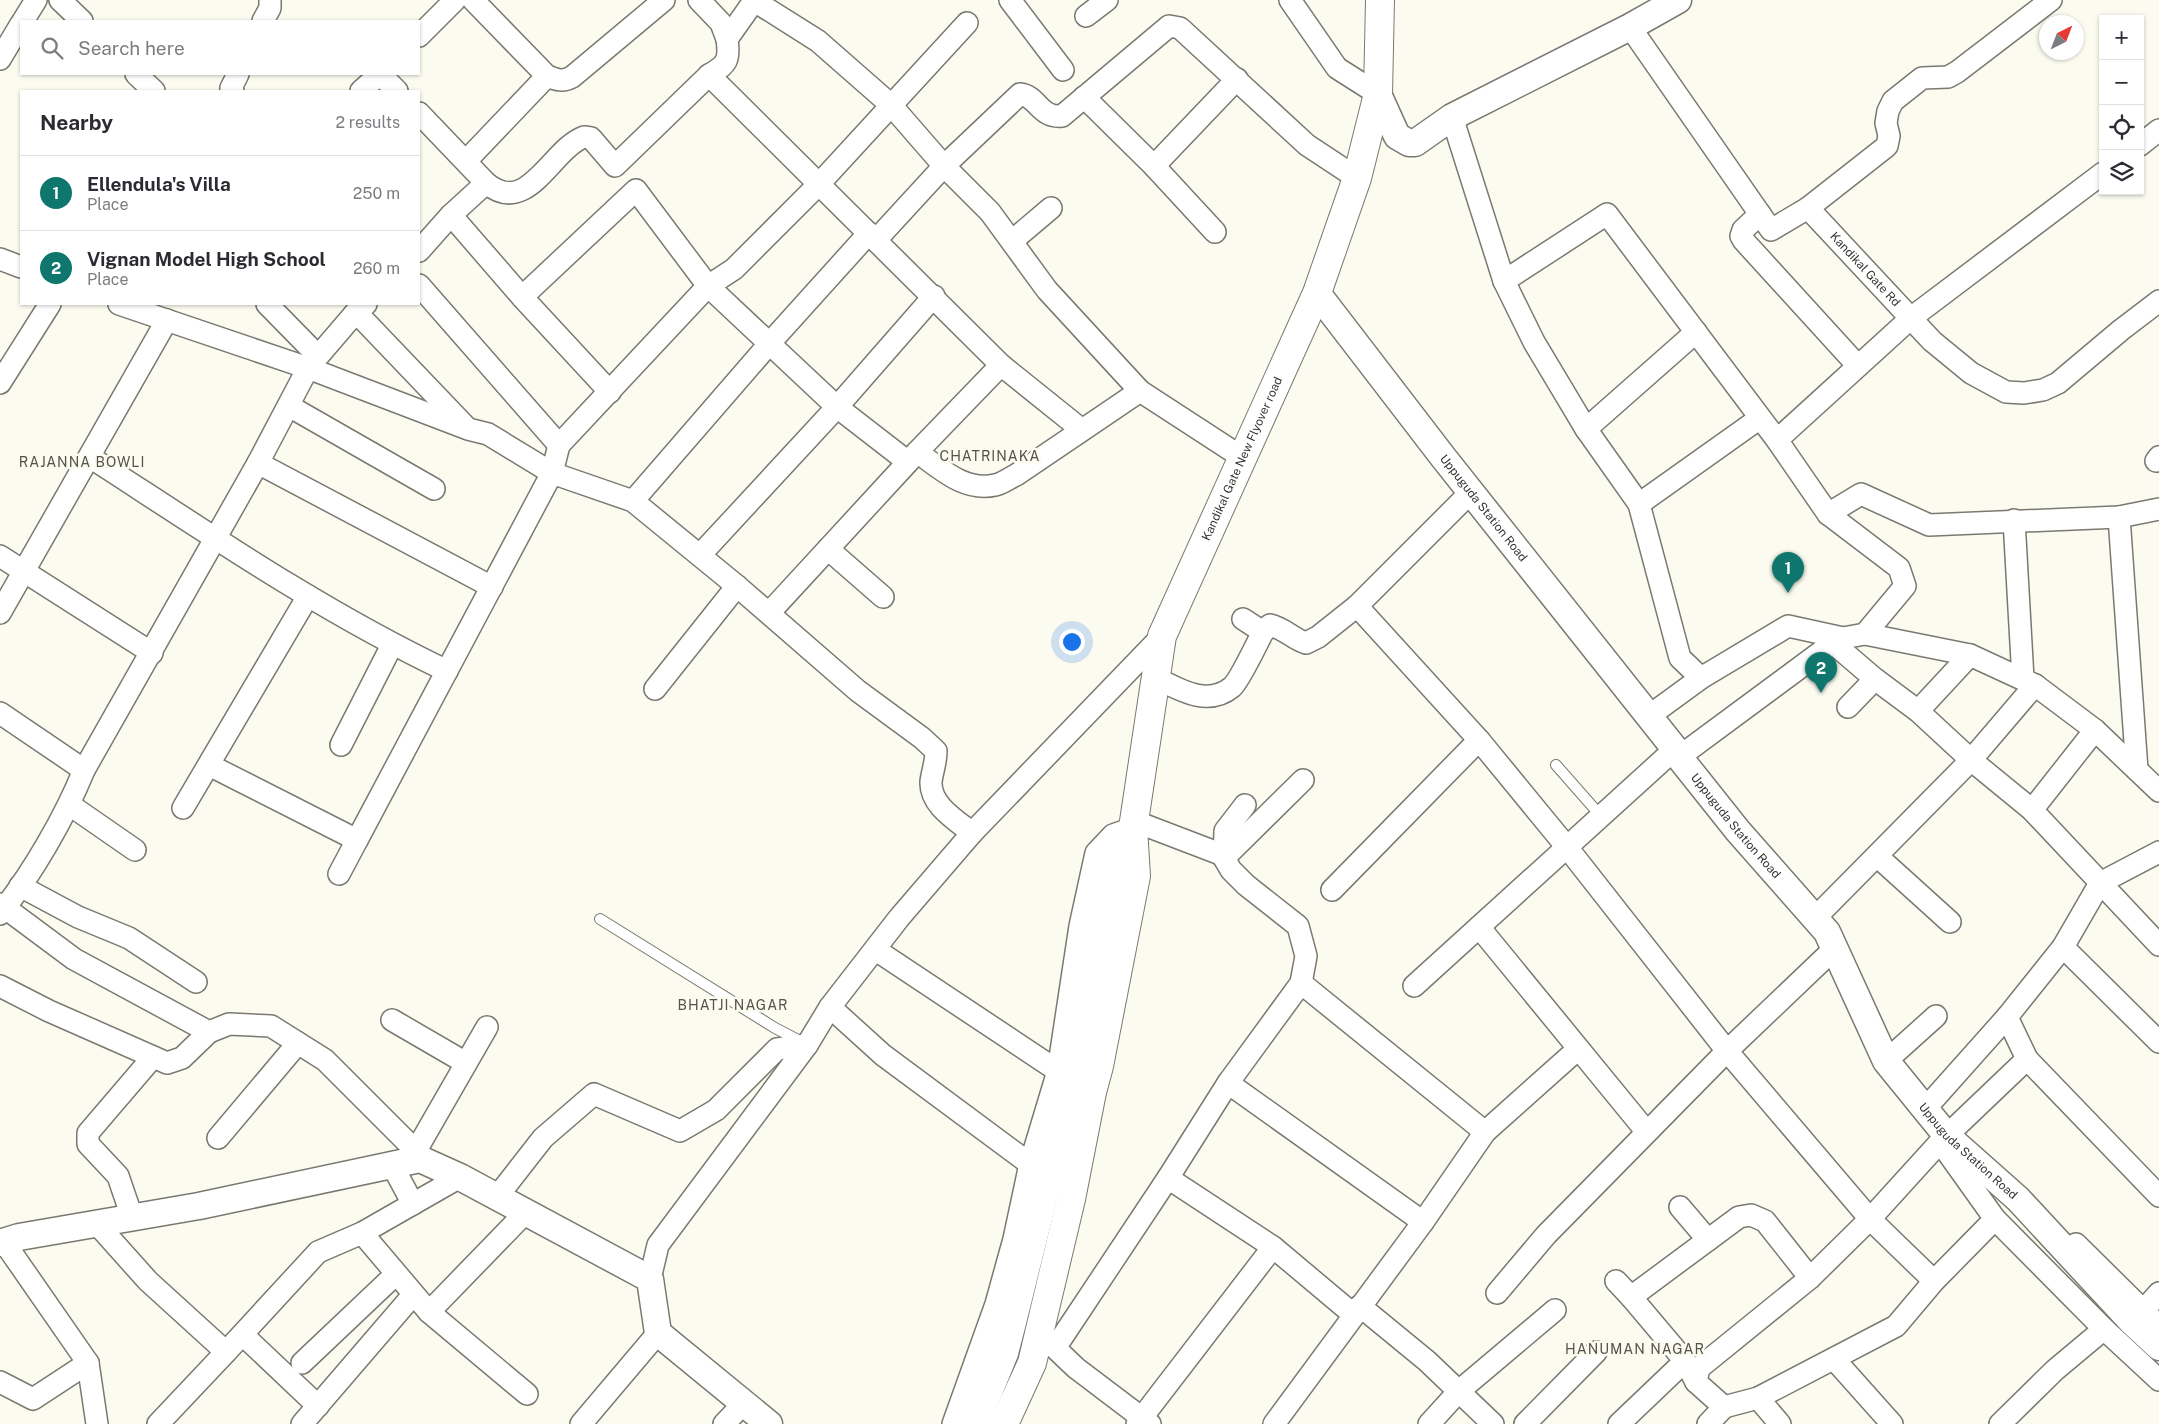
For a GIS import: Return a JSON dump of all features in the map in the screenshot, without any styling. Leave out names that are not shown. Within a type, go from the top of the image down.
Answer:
[{"type":"main road","name":"Kandikal Gate New Flyover road","points":[[1124,874],[1162,636],[1316,293],[1356,178],[1378,94],[1380,0]]},
{"type":"main road","points":[[975,1424],[1004,1353],[1046,1193],[1072,1081],[1074,1062],[1124,874]]},
{"type":"main road","points":[[1004,1424],[1034,1355],[1071,1199],[1124,874]]},
{"type":"street","points":[[24,20],[36,0]]},
{"type":"street","points":[[60,0],[81,20]]},
{"type":"street","points":[[264,20],[270,8],[270,0]]},
{"type":"street","points":[[473,0],[548,76],[557,81],[572,77],[664,0]]},
{"type":"street","points":[[615,166],[709,75],[722,68],[727,60],[729,52],[728,38],[721,23],[699,0]]},
{"type":"street","points":[[728,38],[753,0],[818,41],[891,105],[944,166],[990,212],[1047,290],[1140,391],[1243,458]]},
{"type":"street","points":[[1010,0],[1063,70]]},
{"type":"street","points":[[1086,16],[1107,0]]},
{"type":"street","points":[[1290,0],[1337,68],[1378,94],[1397,136],[1415,143],[1452,117],[1630,27],[1678,0]]},
{"type":"street","points":[[1630,27],[1771,230],[1808,208],[1887,146],[1889,136],[1886,123],[1888,111],[1893,101],[1922,78],[1948,77],[1957,72],[2051,0]]},
{"type":"street","points":[[420,35],[446,3]]},
{"type":"street","points":[[339,874],[552,473],[559,445],[708,286],[734,269],[819,184],[967,23]]},
{"type":"street","points":[[0,59],[20,26]]},
{"type":"street","points":[[633,501],[769,344],[872,236],[1020,94],[1025,94],[1052,117],[1062,116],[1169,26],[1180,28],[1307,145],[1356,178]]},
{"type":"street","points":[[137,75],[153,90]]},
{"type":"street","points":[[363,90],[379,75]]},
{"type":"street","points":[[381,75],[396,90]]},
{"type":"street","points":[[709,75],[934,296],[1001,365],[1082,430]]},
{"type":"street","points":[[466,161],[548,76]]},
{"type":"street","points":[[1154,166],[1237,79]]},
{"type":"street","points":[[1084,97],[1154,166],[1216,232]]},
{"type":"street","points":[[420,114],[496,191],[514,193],[534,183],[568,148],[584,137],[592,138],[636,190],[708,286],[769,344],[838,407],[912,457],[959,482],[976,486],[995,485],[1016,474],[1140,391]]},
{"type":"street","points":[[1452,117],[1504,281],[1534,342],[1586,429],[1639,504],[1680,658],[1701,678]]},
{"type":"street","points":[[2144,141],[2159,130]]},
{"type":"street","points":[[1776,440],[1911,318],[2099,176]]},
{"type":"street","points":[[420,250],[451,215],[486,183]]},
{"type":"street","points":[[522,297],[636,190]]},
{"type":"street","points":[[1012,241],[1051,208]]},
{"type":"street","name":"Kandikal Gate Rd","points":[[1808,208],[1932,341],[1971,374],[2006,392],[2024,394],[2058,384],[2121,330],[2159,301]]},
{"type":"street","points":[[1504,281],[1607,214],[1760,418],[1828,514],[1899,568],[1905,586],[1865,634]]},
{"type":"street","points":[[1760,214],[1743,230],[1741,236],[1744,241],[1858,366]]},
{"type":"street","points":[[451,215],[522,297],[610,392]]},
{"type":"street","points":[[0,259],[20,267]]},
{"type":"street","points":[[420,286],[559,445]]},
{"type":"street","name":"Uppuguda Station Road","points":[[1316,293],[1470,492],[1650,716],[1738,831],[1828,932],[1886,1061],[1925,1108],[1944,1139],[1980,1165],[2018,1199],[2132,1322],[2159,1347]]},
{"type":"street","points":[[700,555],[838,407],[934,296]]},
{"type":"street","points":[[0,383],[49,305]]},
{"type":"street","points":[[123,305],[156,313],[313,361],[468,430],[488,434],[552,473],[633,501],[769,613],[858,691],[922,738],[936,751],[932,794],[945,811],[972,833]]},
{"type":"street","points":[[268,305],[313,361]]},
{"type":"street","points":[[209,1032],[74,959],[2,909],[20,886],[70,805],[84,770],[152,653],[313,361],[361,308],[468,430]]},
{"type":"street","points":[[0,613],[90,456],[156,313]]},
{"type":"street","points":[[1586,429],[1696,332]]},
{"type":"street","points":[[769,613],[912,457],[1001,365]]},
{"type":"street","points":[[289,406],[434,489]]},
{"type":"street","points":[[1639,504],[1760,418]]},
{"type":"street","points":[[90,456],[308,596],[392,645],[447,671]]},
{"type":"street","points":[[258,463],[492,587]]},
{"type":"street","points":[[1156,678],[1186,694],[1213,697],[1234,686],[1263,632],[1270,625],[1279,627],[1296,640],[1306,642],[1318,637],[1357,606],[1470,492]]},
{"type":"street","points":[[1828,514],[1861,494],[1929,526],[2014,520],[2119,517],[2159,509]]},
{"type":"street","points":[[2119,517],[2137,770]]},
{"type":"street","points":[[1815,918],[1971,760],[2029,682],[2014,520]]},
{"type":"street","points":[[828,549],[883,597]]},
{"type":"street","points":[[0,556],[152,653]]},
{"type":"street","points":[[655,689],[737,586]]},
{"type":"street","points":[[183,808],[308,596]]},
{"type":"street","points":[[1357,606],[1479,740],[1566,846],[1727,1051],[1870,1219],[1934,1281]]},
{"type":"street","points":[[1243,620],[1263,632]]},
{"type":"street","points":[[1650,716],[1701,678],[1788,626],[1838,641],[1875,678],[1918,711],[1971,760],[2032,810],[2159,945]]},
{"type":"street","points":[[1414,986],[1600,815],[1677,753],[1838,641],[1865,634],[1970,655],[2029,682],[2095,730],[2159,791]]},
{"type":"street","points":[[769,1424],[745,1402],[658,1333],[650,1279],[658,1245],[807,1045],[830,1007],[899,918],[972,833],[1162,636]]},
{"type":"street","points":[[341,745],[392,645]]},
{"type":"street","points":[[1918,711],[1970,655]]},
{"type":"street","points":[[1848,707],[1875,678]]},
{"type":"street","points":[[0,713],[84,770]]},
{"type":"street","points":[[2032,810],[2095,730]]},
{"type":"street","points":[[1332,890],[1479,740]]},
{"type":"street","points":[[209,765],[356,840]]},
{"type":"street","points":[[1224,857],[1303,780]]},
{"type":"street","points":[[70,805],[135,850]]},
{"type":"street","points":[[1015,1424],[1055,1348],[1168,1178],[1228,1083],[1301,983],[1306,956],[1298,926],[1246,885],[1231,870],[1224,857],[1225,831],[1245,805]]},
{"type":"street","points":[[953,1424],[996,1304],[1014,1239],[1030,1164],[1058,1071],[1080,926],[1096,853],[1113,835],[1133,824],[1224,857]]},
{"type":"street","points":[[1925,1108],[2007,1017],[2063,947],[2100,883],[2159,852]]},
{"type":"street","points":[[1877,856],[1950,922]]},
{"type":"street","points":[[20,886],[78,917],[129,938],[196,982]]},
{"type":"street","points":[[1479,927],[1646,1132]]},
{"type":"street","points":[[2063,947],[2159,1042]]},
{"type":"street","points":[[1497,1293],[1546,1235],[1646,1132],[1727,1051],[1834,949]]},
{"type":"street","points":[[876,950],[1058,1071]]},
{"type":"street","points":[[1301,983],[1485,1132]]},
{"type":"street","points":[[0,986],[49,1011],[167,1063],[182,1058],[209,1032],[229,1024],[272,1026],[325,1060],[406,1159],[413,1204]]},
{"type":"street","points":[[830,1007],[883,1055],[1030,1164]]},
{"type":"street","points":[[1886,1061],[1936,1016]]},
{"type":"street","points":[[2007,1017],[2027,1059],[2159,1196]]},
{"type":"street","points":[[392,1020],[466,1063]]},
{"type":"street","points":[[406,1159],[487,1027]]},
{"type":"street","points":[[218,1138],[298,1043]]},
{"type":"street","points":[[497,1197],[543,1138],[594,1094],[680,1132],[716,1110],[778,1049],[807,1045]]},
{"type":"street","points":[[1274,1424],[1423,1222],[1485,1132],[1578,1049]]},
{"type":"street","points":[[132,1217],[118,1176],[88,1144],[88,1133],[153,1057]]},
{"type":"street","points":[[1696,1382],[1699,1368],[1810,1278],[1870,1219],[1944,1139],[2027,1059]]},
{"type":"street","points":[[1228,1083],[1423,1222]]},
{"type":"street","points":[[1944,1139],[1995,1219],[2104,1329],[2159,1380]]},
{"type":"street","points":[[97,1424],[88,1364],[2,1242],[20,1237],[200,1206],[406,1159],[420,1159],[460,1177],[650,1279]]},
{"type":"street","points":[[1980,1165],[2003,1170],[2159,1326]]},
{"type":"street","points":[[158,1424],[243,1335],[318,1252],[362,1233],[460,1177]]},
{"type":"street","points":[[1168,1178],[1273,1247],[1427,1361],[1493,1424]]},
{"type":"street","points":[[1680,1207],[1708,1240]]},
{"type":"street","points":[[429,1312],[526,1212]]},
{"type":"street","points":[[1631,1297],[1739,1218],[1751,1215],[1765,1221],[1810,1278]]},
{"type":"street","points":[[1708,1424],[1724,1407],[1758,1398],[1896,1326],[1934,1281],[1995,1219]]},
{"type":"street","points":[[98,1224],[148,1281],[226,1352]]},
{"type":"street","points":[[362,1233],[429,1312],[527,1394]]},
{"type":"street","points":[[1055,1348],[1076,1368],[1143,1422],[1273,1247]]},
{"type":"street","points":[[302,1363],[396,1274]]},
{"type":"street","points":[[1616,1281],[1685,1361],[1696,1382],[1724,1407]]},
{"type":"street","points":[[2143,1311],[2159,1294]]},
{"type":"street","points":[[302,1424],[413,1295]]},
{"type":"street","points":[[1429,1424],[1458,1391],[1555,1310]]},
{"type":"street","points":[[2000,1424],[2055,1370],[2104,1329]]},
{"type":"street","points":[[581,1424],[658,1333]]},
{"type":"street","points":[[243,1335],[318,1406]]},
{"type":"street","points":[[1525,1424],[1596,1352]]},
{"type":"street","points":[[1834,1359],[1892,1424]]},
{"type":"street","points":[[1619,1424],[1685,1361]]},
{"type":"street","points":[[0,1382],[33,1399],[88,1364]]},
{"type":"street","points":[[1758,1398],[1780,1424]]},
{"type":"street","points":[[724,1424],[745,1402]]},
{"type":"lane","points":[[1556,765],[1600,815]]},
{"type":"lane","points":[[600,919],[776,1028],[807,1045]]},
{"type":"place","name":"Ellendula's Villa","points":[[1788,593]]},
{"type":"place","name":"Vignan Model High School","points":[[1821,693]]},
{"type":"district","name":"CHATRINAKA","points":[[990,456]]},
{"type":"district","name":"RAJANNA BOWLI","points":[[82,462]]},
{"type":"district","name":"BHATJI NAGAR","points":[[733,1005]]},
{"type":"district","name":"HANUMAN NAGAR","points":[[1635,1349]]}]
